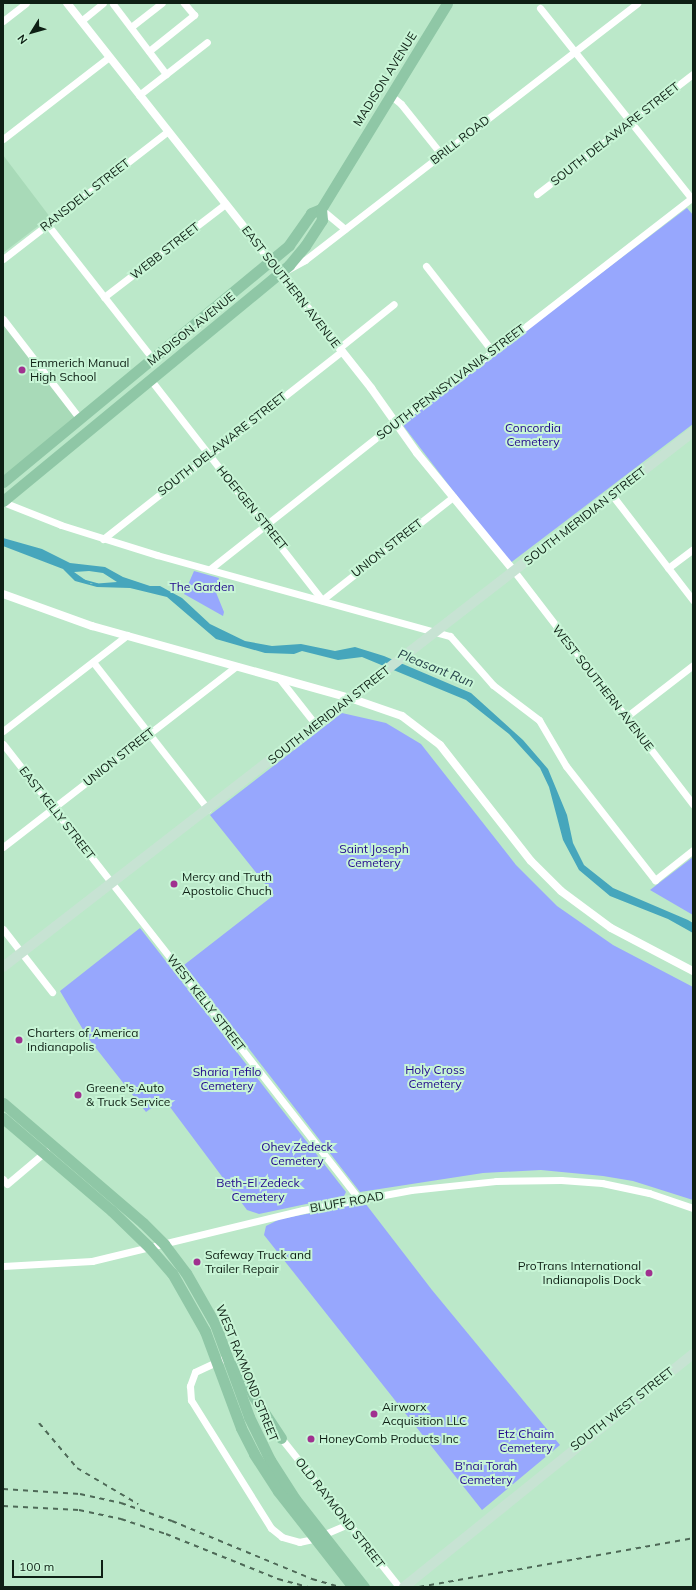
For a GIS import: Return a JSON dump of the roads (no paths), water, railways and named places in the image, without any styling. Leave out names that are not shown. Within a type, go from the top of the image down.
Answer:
[{"type":"main road","name":"MADISON AVENUE","points":[[3,501],[280,273],[312,237],[322,220],[321,209],[447,3]]},
{"type":"main road","name":"MADISON AVENUE","points":[[3,482],[270,262],[289,245],[311,213],[321,209]]},
{"type":"main road","name":"SOUTH MERIDIAN STREET","points":[[3,967],[693,432]]},
{"type":"main road","name":"WEST RAYMOND STREET","points":[[3,1103],[121,1203],[164,1244],[195,1286],[220,1335],[262,1445],[302,1514],[353,1587]]},
{"type":"main road","name":"WEST RAYMOND STREET","points":[[3,1118],[149,1246],[172,1273],[192,1304],[216,1361],[245,1438],[265,1472],[364,1587]]},
{"type":"main road","points":[[220,1335],[248,1388],[281,1438]]},
{"type":"main road","name":"SOUTH WEST STREET","points":[[404,1587],[693,1354]]},
{"type":"street","points":[[3,21],[26,3]]},
{"type":"street","name":"EAST SOUTHERN AVENUE","points":[[67,3],[280,273],[453,497],[514,571]]},
{"type":"street","points":[[81,21],[103,3]]},
{"type":"street","points":[[113,3],[166,74]]},
{"type":"street","points":[[131,27],[162,3]]},
{"type":"street","points":[[149,51],[194,15],[184,3]]},
{"type":"street","name":"BRILL ROAD","points":[[280,273],[305,260],[638,3]]},
{"type":"street","points":[[540,8],[574,52],[632,120],[691,199],[693,208]]},
{"type":"street","points":[[139,94],[207,42]]},
{"type":"street","points":[[3,139],[109,57]]},
{"type":"street","name":"SOUTH DELAWARE STREET","points":[[537,194],[693,74]]},
{"type":"street","points":[[390,95],[441,154]]},
{"type":"street","name":"RANSDELL STREET","points":[[3,258],[168,131]]},
{"type":"street","name":"SOUTH PENNSYLVANIA STREET","points":[[210,569],[265,525],[691,199]]},
{"type":"street","name":"WEBB STREET","points":[[104,297],[225,204]]},
{"type":"street","points":[[321,209],[345,229]]},
{"type":"street","points":[[47,224],[153,359]]},
{"type":"street","points":[[426,266],[493,352]]},
{"type":"street","name":"SOUTH DELAWARE STREET","points":[[103,539],[340,350],[394,304]]},
{"type":"street","points":[[3,319],[80,419]]},
{"type":"street","name":"HOEFGEN STREET","points":[[150,379],[322,600]]},
{"type":"street","points":[[612,495],[693,600]]},
{"type":"street","name":"UNION STREET","points":[[322,600],[453,497]]},
{"type":"street","points":[[3,501],[103,539],[435,632],[456,641],[493,685],[539,720],[569,771],[655,880],[693,850]]},
{"type":"street","points":[[668,568],[693,549]]},
{"type":"street","name":"WEST SOUTHERN AVENUE","points":[[514,571],[693,804]]},
{"type":"street","points":[[3,594],[127,635],[390,710],[417,725],[432,737],[537,867],[572,901],[616,930],[693,971]]},
{"type":"street","points":[[3,731],[127,635]]},
{"type":"street","points":[[93,662],[208,809]]},
{"type":"street","points":[[626,717],[693,665]]},
{"type":"street","name":"UNION STREET","points":[[3,847],[236,666]]},
{"type":"street","points":[[279,678],[316,725]]},
{"type":"street","name":"EAST KELLY STREET","points":[[3,744],[111,883]]},
{"type":"street","name":"WEST KELLY STREET","points":[[111,883],[359,1199]]},
{"type":"street","points":[[3,929],[52,992]]},
{"type":"street","points":[[5,1182],[44,1153],[52,1144]]},
{"type":"street","name":"BLUFF ROAD","points":[[3,1266],[85,1262],[149,1246],[164,1244],[254,1220],[359,1199],[449,1185],[505,1180],[561,1180],[618,1186],[693,1208]]},
{"type":"street","points":[[228,1357],[216,1361],[194,1374],[190,1386],[192,1402],[271,1528],[282,1537],[299,1542],[312,1539],[348,1524]]},
{"type":"street","name":"OLD RAYMOND STREET","points":[[281,1438],[399,1587]]},
{"type":"waterway","name":"Pleasant Run","points":[[82,580],[97,584]]},
{"type":"railway","points":[[39,1423],[77,1468],[138,1504]]},
{"type":"railway","points":[[3,1489],[80,1494],[121,1503],[172,1521],[312,1579],[340,1587]]},
{"type":"railway","points":[[3,1506],[79,1510],[121,1519],[166,1534],[278,1579],[308,1587]]},
{"type":"railway","points":[[419,1587],[693,1538]]},
{"type":"place","name":"Emmerich Manual High School","points":[[22,370]]},
{"type":"place","name":"Mercy and Truth Apostolic Chuch","points":[[174,884]]},
{"type":"place","name":"Charters of America Indianapolis","points":[[19,1040]]},
{"type":"place","name":"Greene's Auto & Truck Service","points":[[78,1095]]},
{"type":"place","name":"Safeway Truck and Trailer Repair","points":[[197,1262]]},
{"type":"place","name":"ProTrans International Indianapolis Dock","points":[[649,1273]]},
{"type":"place","name":"Airworx Acquisition LLC","points":[[374,1414]]},
{"type":"place","name":"HoneyComb Products Inc","points":[[311,1439]]},
{"type":"park label","name":"Concordia Cemetery","points":[[533,435]]},
{"type":"park label","name":"The Garden","points":[[202,587]]},
{"type":"park label","name":"Saint Joseph Cemetery","points":[[374,856]]},
{"type":"park label","name":"Holy Cross Cemetery","points":[[435,1077]]},
{"type":"park label","name":"Sharia Tefilo Cemetery","points":[[227,1079]]},
{"type":"park label","name":"Ohev Zedeck Cemetery","points":[[297,1154]]},
{"type":"park label","name":"Beth-El Zedeck Cemetery","points":[[258,1190]]},
{"type":"park label","name":"Etz Chaim Cemetery","points":[[526,1441]]},
{"type":"park label","name":"B'nai Torah Cemetery","points":[[486,1473]]}]
